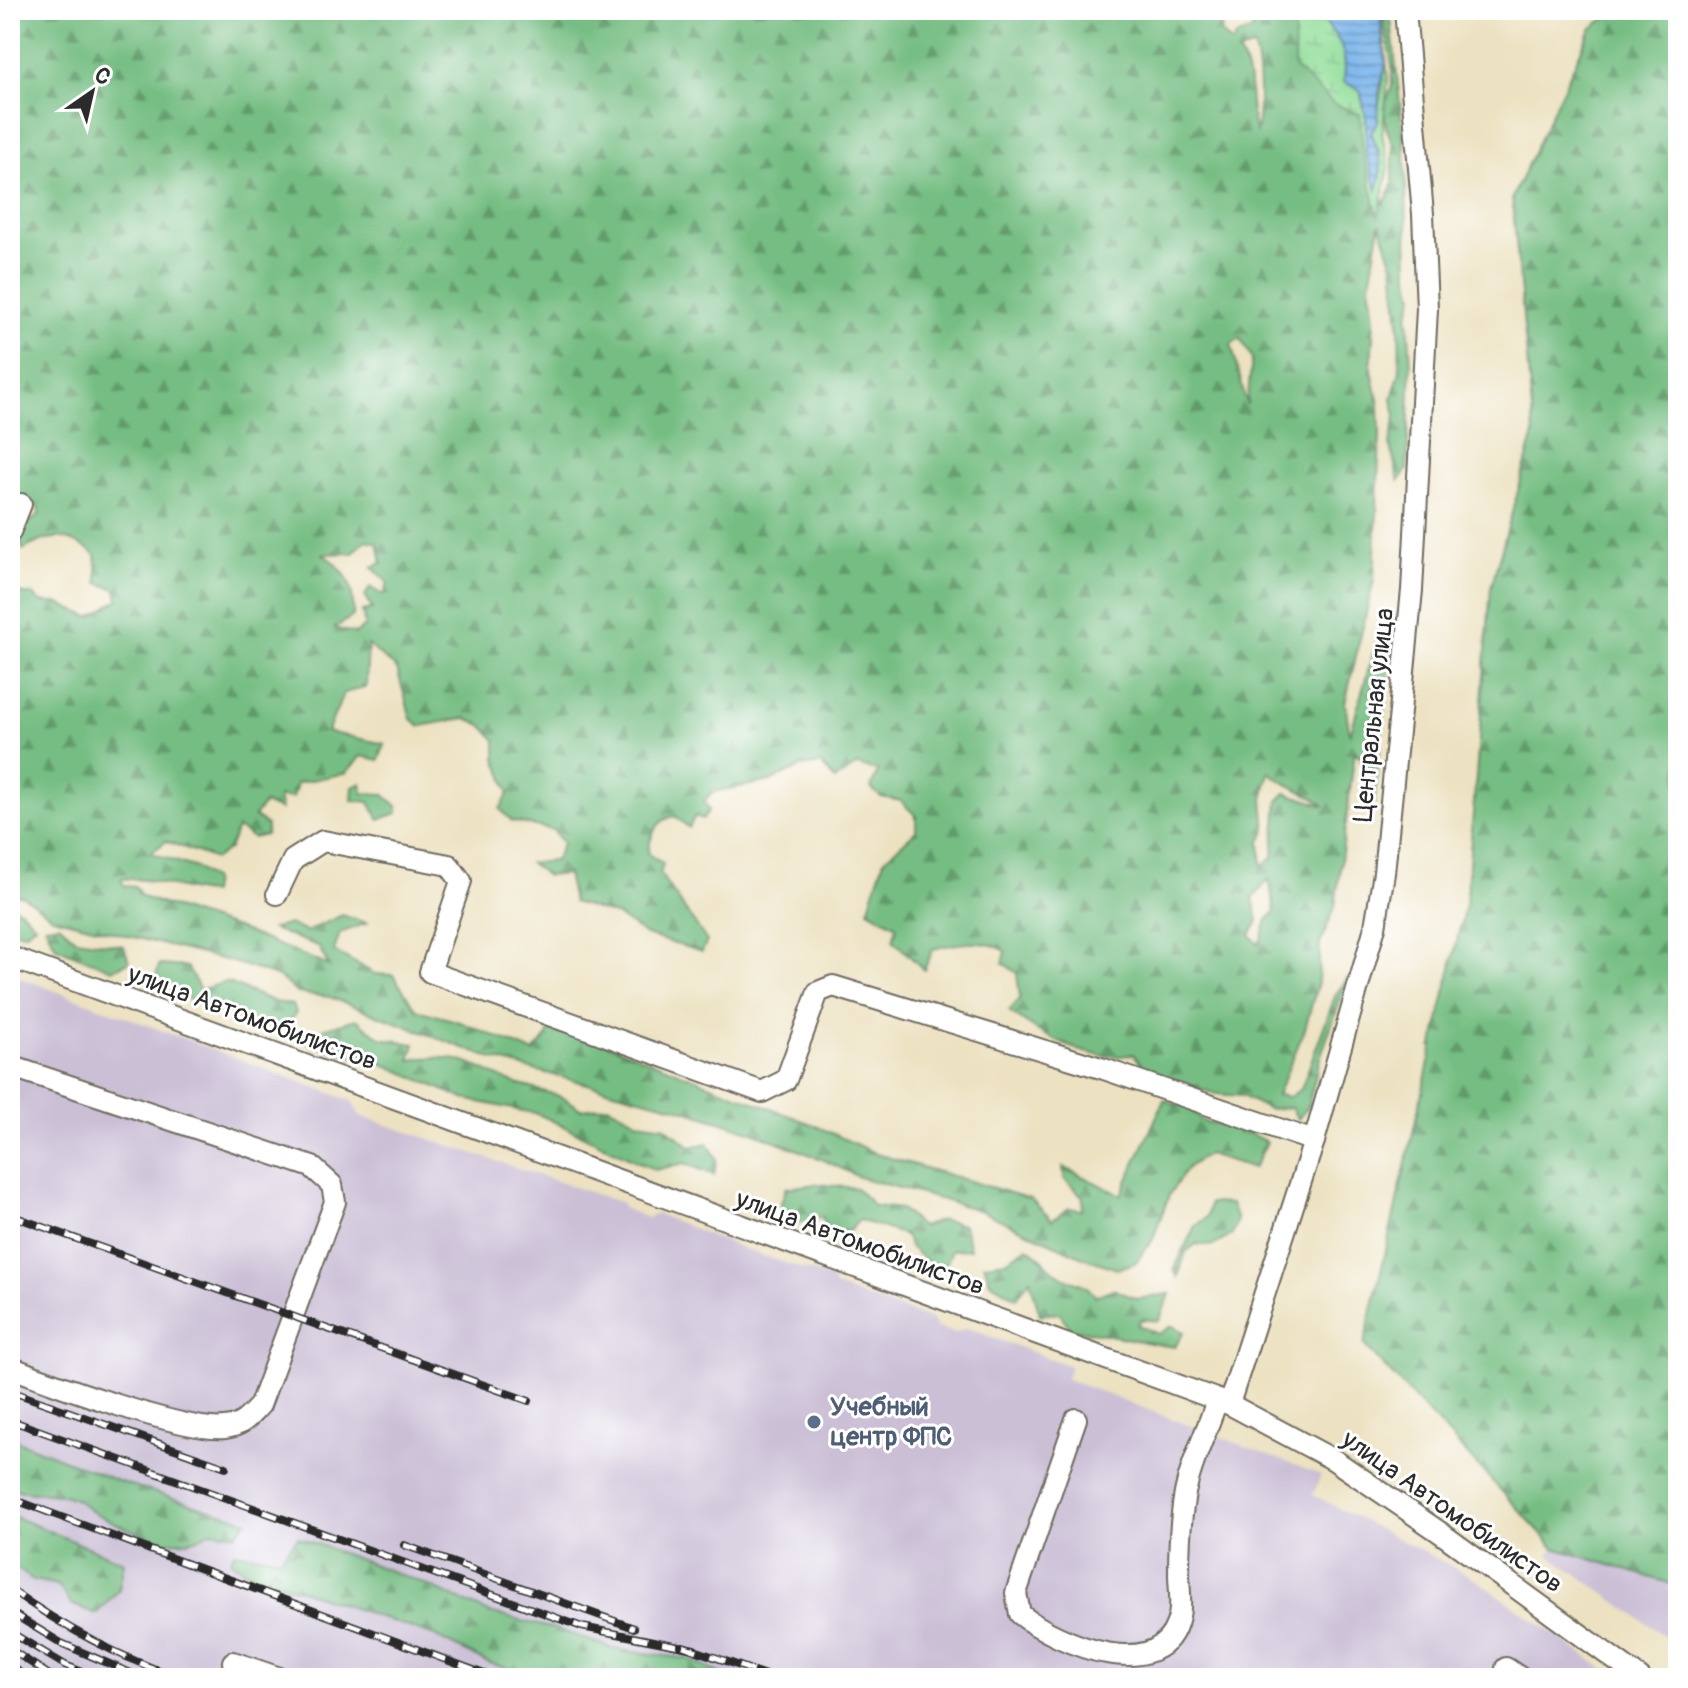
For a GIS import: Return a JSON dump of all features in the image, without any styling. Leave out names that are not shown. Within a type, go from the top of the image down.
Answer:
[{"type":"street","name":"Центральная улица","points":[[1076,1419],[1016,1593],[1020,1614],[1038,1628],[1070,1645],[1107,1658],[1141,1657],[1165,1646],[1179,1617],[1179,1546],[1184,1496],[1223,1402],[1314,1141],[1375,927],[1384,873],[1412,590],[1427,309],[1423,214],[1405,10]]},
{"type":"street","points":[[10,532],[21,504]]},
{"type":"street","points":[[277,894],[293,860],[323,841],[449,865],[461,881],[430,972],[762,1092],[786,1080],[818,992],[833,986],[1089,1065],[1314,1141]]},
{"type":"street","name":"улица Автомобилистов","points":[[10,957],[1223,1402],[1334,1460],[1450,1539],[1640,1678]]},
{"type":"street","points":[[10,1066],[312,1167],[332,1185],[335,1202],[260,1405],[243,1424],[222,1429],[178,1421],[10,1367]]},
{"type":"street","points":[[233,1662],[280,1678]]},
{"type":"shaded area","points":[[10,974],[352,1101],[360,1116],[622,1203],[623,1208],[647,1218],[657,1214],[754,1253],[831,1278],[835,1287],[931,1319],[937,1328],[956,1333],[967,1328],[1070,1366],[1066,1379],[1321,1475],[1313,1495],[1474,1578],[1617,1678],[10,1678]]},
{"type":"shaded area","points":[[1555,1548],[1678,1586],[1678,1645],[1549,1555]]},
{"type":"green space","points":[[10,10],[1351,10],[1363,110],[1362,146],[1384,204],[1393,185],[1393,144],[1386,127],[1384,107],[1392,86],[1392,65],[1382,10],[1390,10],[1405,151],[1408,270],[1414,296],[1408,316],[1411,364],[1407,470],[1399,481],[1390,445],[1396,415],[1392,398],[1400,371],[1399,323],[1393,265],[1380,224],[1370,284],[1374,320],[1371,365],[1379,405],[1380,434],[1374,579],[1345,703],[1350,735],[1384,614],[1396,614],[1375,803],[1363,763],[1355,751],[1335,907],[1320,944],[1318,982],[1305,1029],[1277,1095],[1289,1097],[1301,1089],[1336,994],[1349,976],[1321,1055],[1308,1106],[1298,1119],[1291,1108],[1268,1109],[1242,1096],[1216,1094],[1149,1073],[1133,1054],[1117,1056],[1084,1052],[1037,1030],[1009,1011],[1020,999],[1017,973],[1003,963],[1006,951],[997,947],[970,943],[933,949],[924,970],[893,940],[897,926],[868,910],[884,860],[916,831],[916,816],[901,801],[881,797],[871,788],[878,771],[857,765],[835,780],[821,764],[801,767],[771,781],[712,792],[704,801],[709,810],[703,819],[695,816],[689,828],[675,816],[659,825],[652,835],[648,853],[663,864],[660,874],[707,941],[702,952],[646,935],[618,916],[573,902],[567,874],[547,876],[530,863],[555,861],[563,843],[553,830],[512,821],[500,809],[509,793],[496,758],[496,740],[482,725],[466,718],[421,726],[411,719],[397,669],[368,645],[366,687],[344,693],[327,732],[385,744],[379,760],[361,756],[346,773],[297,783],[293,798],[278,797],[281,810],[264,804],[254,816],[267,826],[266,835],[253,838],[237,828],[229,849],[215,859],[166,841],[151,853],[196,868],[213,880],[211,893],[144,880],[121,879],[124,886],[136,887],[140,895],[148,899],[239,929],[329,966],[318,946],[272,929],[289,924],[306,932],[342,915],[367,923],[340,933],[334,951],[375,974],[393,975],[417,1010],[460,1022],[533,1052],[547,1037],[551,1023],[573,1027],[581,1039],[597,1040],[816,1126],[877,1154],[1031,1199],[1052,1220],[1069,1208],[1082,1210],[1083,1197],[1064,1178],[1063,1167],[1121,1195],[1164,1100],[1189,1108],[1204,1122],[1234,1126],[1267,1142],[1254,1168],[1208,1154],[1188,1167],[1170,1193],[1152,1241],[1135,1263],[1117,1269],[979,1210],[859,1177],[750,1131],[682,1109],[493,1059],[330,997],[297,993],[279,977],[233,962],[53,917],[23,896],[10,893],[10,583],[17,593],[34,595],[40,602],[57,603],[90,617],[118,600],[116,589],[98,583],[96,555],[77,543],[52,538],[23,550],[18,531],[39,515],[38,506],[10,493]],"holes":[[[1226,16],[1250,18],[1253,30],[1238,35],[1231,44],[1221,32]],[[1253,46],[1259,88],[1256,132],[1249,80],[1238,53]],[[1240,338],[1252,358],[1247,405],[1231,344]],[[366,540],[378,543],[382,563],[372,567],[388,583],[384,595],[370,587],[365,596],[372,609],[362,611],[365,625],[356,634],[335,628],[353,616],[351,587],[344,573],[323,554],[353,553]],[[1269,772],[1325,806],[1286,793],[1278,801],[1273,857],[1262,867],[1260,841],[1266,832],[1263,799]],[[1269,879],[1275,912],[1267,920],[1259,945],[1250,935],[1258,921],[1253,898]]]},
{"type":"green space","points":[[1285,10],[1314,10],[1340,42],[1345,59],[1344,82],[1360,89],[1366,117],[1366,153],[1381,179],[1380,154],[1371,132],[1385,65],[1381,10],[1388,78],[1382,135],[1389,167],[1378,217],[1363,153],[1360,114],[1334,104],[1294,67],[1295,24]]},
{"type":"green space","points":[[1616,10],[1678,10],[1678,1586],[1555,1548],[1364,1345],[1466,902],[1491,587],[1534,434],[1512,198],[1591,29]]},
{"type":"green space","points":[[361,783],[363,793],[383,794],[397,806],[398,813],[379,819],[369,802],[352,800],[353,787]]},
{"type":"green space","points":[[10,906],[21,910],[35,925],[24,933],[10,930]]},
{"type":"green space","points":[[59,924],[76,939],[124,946],[129,962],[112,970],[56,947],[45,926]]},
{"type":"green space","points":[[159,965],[187,967],[200,990],[226,982],[275,1002],[293,1005],[296,1013],[286,1027],[235,1018],[186,998],[155,981]]},
{"type":"green space","points":[[356,1019],[381,1038],[415,1044],[410,1060],[455,1059],[517,1084],[558,1096],[580,1109],[608,1106],[639,1122],[664,1126],[691,1147],[708,1143],[717,1159],[714,1175],[685,1163],[655,1170],[538,1114],[464,1099],[386,1065],[312,1046],[298,1036]]},
{"type":"green space","points":[[817,1184],[856,1188],[874,1206],[901,1209],[921,1227],[942,1220],[964,1225],[970,1249],[952,1250],[946,1265],[934,1268],[910,1247],[905,1235],[859,1220],[849,1231],[824,1234],[823,1217],[796,1223],[779,1210],[786,1188]]},
{"type":"green space","points":[[1210,1203],[1231,1204],[1237,1220],[1232,1235],[1213,1246],[1196,1244],[1186,1252],[1178,1277],[1174,1270],[1195,1226],[1207,1217]]},
{"type":"green space","points":[[1028,1247],[1057,1273],[1086,1286],[1095,1296],[1113,1289],[1137,1299],[1170,1294],[1159,1321],[1141,1319],[1138,1325],[1158,1334],[1172,1326],[1184,1332],[1175,1347],[1072,1330],[1059,1313],[1040,1315],[1030,1279],[1017,1298],[990,1282],[984,1264],[1006,1261]]},
{"type":"green space","points":[[10,1438],[118,1481],[247,1521],[236,1534],[210,1531],[183,1541],[168,1541],[135,1532],[93,1512],[78,1500],[10,1488]]},
{"type":"green space","points":[[10,1515],[124,1562],[119,1590],[96,1614],[71,1604],[58,1585],[33,1580],[10,1563]]},
{"type":"green space","points":[[298,1537],[420,1582],[489,1613],[559,1630],[614,1649],[688,1659],[729,1678],[537,1678],[486,1662],[435,1636],[243,1570],[231,1561],[234,1552],[280,1558]]},
{"type":"green space","points":[[875,1666],[943,1678],[866,1678]]},
{"type":"water","points":[[1314,10],[1379,10],[1386,64],[1379,92],[1378,122],[1371,132],[1380,161],[1381,175],[1377,190],[1366,153],[1366,117],[1360,90],[1344,82],[1345,59],[1340,42]]},
{"type":"railway","points":[[10,1215],[529,1401]]},
{"type":"railway","points":[[10,1391],[226,1467]]},
{"type":"railway","points":[[10,1420],[582,1627],[694,1649]]},
{"type":"railway","points":[[10,1498],[495,1678]]},
{"type":"railway","points":[[404,1545],[634,1628]]},
{"type":"railway","points":[[10,1589],[91,1640],[179,1678]]},
{"type":"railway","points":[[10,1612],[61,1643],[142,1678]]},
{"type":"railway","points":[[10,1632],[65,1665],[97,1678]]},
{"type":"railway","points":[[683,1646],[774,1678]]},
{"type":"railway","points":[[10,1649],[54,1678]]},
{"type":"railway","points":[[10,1666],[28,1678]]},
{"type":"place","name":"Учебный центр ФПС","points":[[814,1422]]}]
